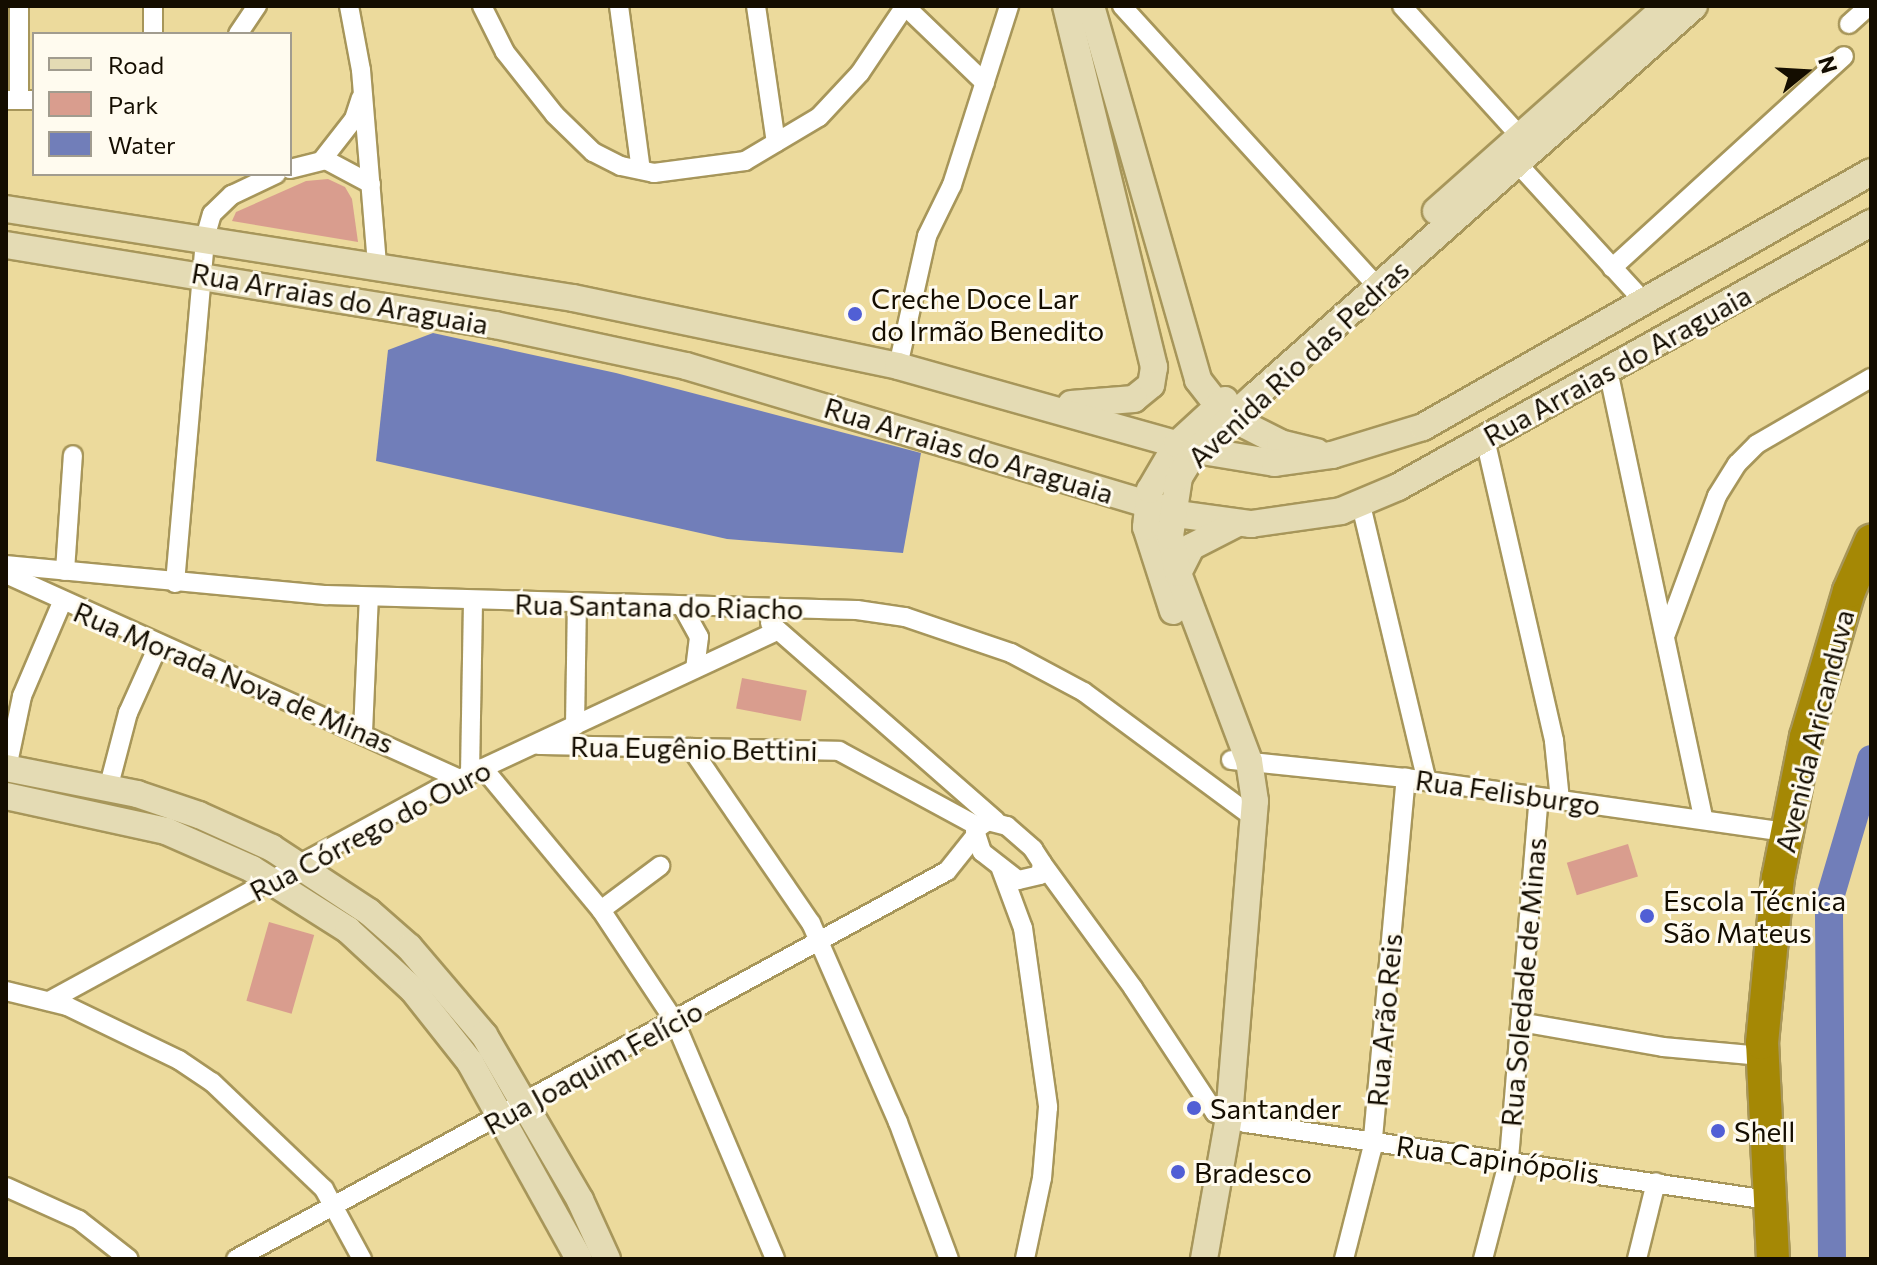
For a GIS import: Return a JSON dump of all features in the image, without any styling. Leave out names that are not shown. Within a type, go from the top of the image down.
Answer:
[{"type":"highway","name":"Avenida Aricanduva","points":[[1773,1259],[1762,1056],[1785,832],[1849,591],[1871,541]]},
{"type":"main road","points":[[1035,402],[1134,399],[1151,385],[1152,357],[1066,6]]},
{"type":"main road","points":[[1091,6],[1189,360],[1225,411],[1280,443],[1332,455]]},
{"type":"main road","name":"Avenida Rio das Pedras","points":[[1372,280],[1517,163],[1684,7]]},
{"type":"main road","name":"Avenida Rio das Pedras","points":[[1159,508],[1187,447],[1372,280],[1520,136],[1684,7]]},
{"type":"main road","name":"Rua Arraias do Araguaia","points":[[6,209],[573,298],[898,366],[1187,447],[1275,463],[1332,455],[1423,427],[1646,304],[1871,172]]},
{"type":"main road","name":"Rua Arraias do Araguaia","points":[[6,245],[200,274],[495,325],[686,366],[1159,508],[1237,524],[1268,524],[1361,505],[1871,223]]},
{"type":"main road","points":[[1152,357],[1167,371],[1179,369],[1189,360]]},
{"type":"main road","points":[[1159,508],[1240,761],[1247,815],[1222,1115],[1204,1259]]},
{"type":"main road","points":[[1159,508],[1153,558],[1240,761]]},
{"type":"main road","points":[[1178,573],[1191,547],[1237,524]]},
{"type":"main road","points":[[6,768],[108,789],[199,815],[300,866],[369,912],[409,947],[484,1035],[579,1259]]},
{"type":"main road","points":[[6,796],[141,823],[272,881],[348,930],[413,990],[470,1062],[515,1110],[607,1259]]},
{"type":"main road","points":[[1188,1259],[1222,1115]]},
{"type":"street","points":[[19,6],[20,100]]},
{"type":"street","points":[[153,6],[153,32]]},
{"type":"street","points":[[239,32],[257,6]]},
{"type":"street","points":[[349,6],[363,92],[377,266]]},
{"type":"street","points":[[482,6],[505,52],[555,115],[593,152],[641,170],[694,171],[745,161],[776,143],[829,106],[860,73],[905,6],[985,83]]},
{"type":"street","points":[[619,6],[641,170]]},
{"type":"street","points":[[756,6],[776,143]]},
{"type":"street","points":[[898,366],[923,251],[952,185],[1009,6]]},
{"type":"street","points":[[1122,6],[1372,280]]},
{"type":"street","points":[[1402,6],[1520,136]]},
{"type":"street","points":[[1849,24],[1868,11]]},
{"type":"street","points":[[1612,268],[1844,56]]},
{"type":"street","points":[[292,168],[322,160],[354,119],[363,92]]},
{"type":"street","points":[[322,160],[371,184]]},
{"type":"street","points":[[1517,163],[1646,304]]},
{"type":"street","points":[[175,583],[205,238],[212,214],[232,195],[272,176]]},
{"type":"street","points":[[1608,370],[1704,820]]},
{"type":"street","points":[[1666,634],[1717,496],[1737,464],[1757,444],[1871,378]]},
{"type":"street","points":[[1485,439],[1554,741],[1560,800]]},
{"type":"street","points":[[65,571],[73,455]]},
{"type":"street","points":[[1361,505],[1427,781]]},
{"type":"street","name":"Rua Santana do Riacho","points":[[6,565],[175,583],[369,597],[757,611],[857,610],[905,617],[1011,653],[1084,692],[1247,815]]},
{"type":"street","name":"Rua Morada Nova de Minas","points":[[6,574],[62,602],[363,732],[472,773],[601,910],[675,1022],[775,1259]]},
{"type":"street","points":[[363,732],[369,597]]},
{"type":"street","points":[[472,773],[473,601]]},
{"type":"street","points":[[6,768],[22,696],[62,602]]},
{"type":"street","points":[[575,726],[577,605]]},
{"type":"street","points":[[683,608],[699,637],[695,668]]},
{"type":"street","points":[[757,611],[996,821],[1023,839],[1036,874],[1075,909],[1222,1115]]},
{"type":"street","name":"Rua Córrego do Ouro","points":[[49,1001],[472,773],[777,631]]},
{"type":"street","points":[[108,789],[128,713],[159,644]]},
{"type":"street","name":"Rua Eugênio Bettini","points":[[535,745],[839,751],[976,831]]},
{"type":"street","points":[[691,748],[820,943],[898,1122],[949,1259]]},
{"type":"street","name":"Rua Felisburgo","points":[[1240,761],[1406,778],[1785,832]]},
{"type":"street","name":"Rua Arão Reis","points":[[1344,1259],[1373,1141],[1406,778]]},
{"type":"street","name":"Rua Soledade de Minas","points":[[1483,1259],[1509,1159],[1539,797]]},
{"type":"street","points":[[996,821],[976,831],[998,866],[1023,928],[1048,1120],[1025,1259]]},
{"type":"street","name":"Rua Joaquim Felício","points":[[947,871],[976,831]]},
{"type":"street","points":[[601,910],[660,866]]},
{"type":"street","points":[[998,866],[1036,874]]},
{"type":"street","name":"Rua Joaquim Felício","points":[[236,1259],[515,1110],[947,871],[998,866]]},
{"type":"street","points":[[1023,928],[1036,874]]},
{"type":"street","points":[[6,991],[49,1001],[152,1046],[212,1082],[266,1128],[336,1207],[362,1259]]},
{"type":"street","points":[[1520,1022],[1663,1047],[1762,1056]]},
{"type":"street","name":"Rua Capinópolis","points":[[1222,1115],[1373,1141],[1768,1200]]},
{"type":"street","points":[[1637,1259],[1656,1182]]},
{"type":"street","points":[[6,1187],[79,1220],[129,1259]]},
{"type":"green space","points":[[328,179],[345,187],[352,199],[358,242],[232,221],[236,212],[306,181]]},
{"type":"green space","points":[[742,678],[807,691],[801,721],[736,708]]},
{"type":"green space","points":[[1628,844],[1638,877],[1577,895],[1567,863]]},
{"type":"green space","points":[[269,922],[314,935],[292,1014],[246,1001]]},
{"type":"water","points":[[433,333],[616,373],[921,453],[903,553],[727,539],[376,461],[388,350]]},
{"type":"waterway","points":[[1832,1259],[1829,901],[1871,759]]},
{"type":"place","name":"Creche Doce Lar do Irmão Benedito","points":[[855,314]]},
{"type":"place","name":"Escola Técnica São Mateus","points":[[1647,916]]},
{"type":"place","name":"Santander","points":[[1194,1108]]},
{"type":"place","name":"Shell","points":[[1718,1131]]},
{"type":"place","name":"Bradesco","points":[[1178,1172]]}]
